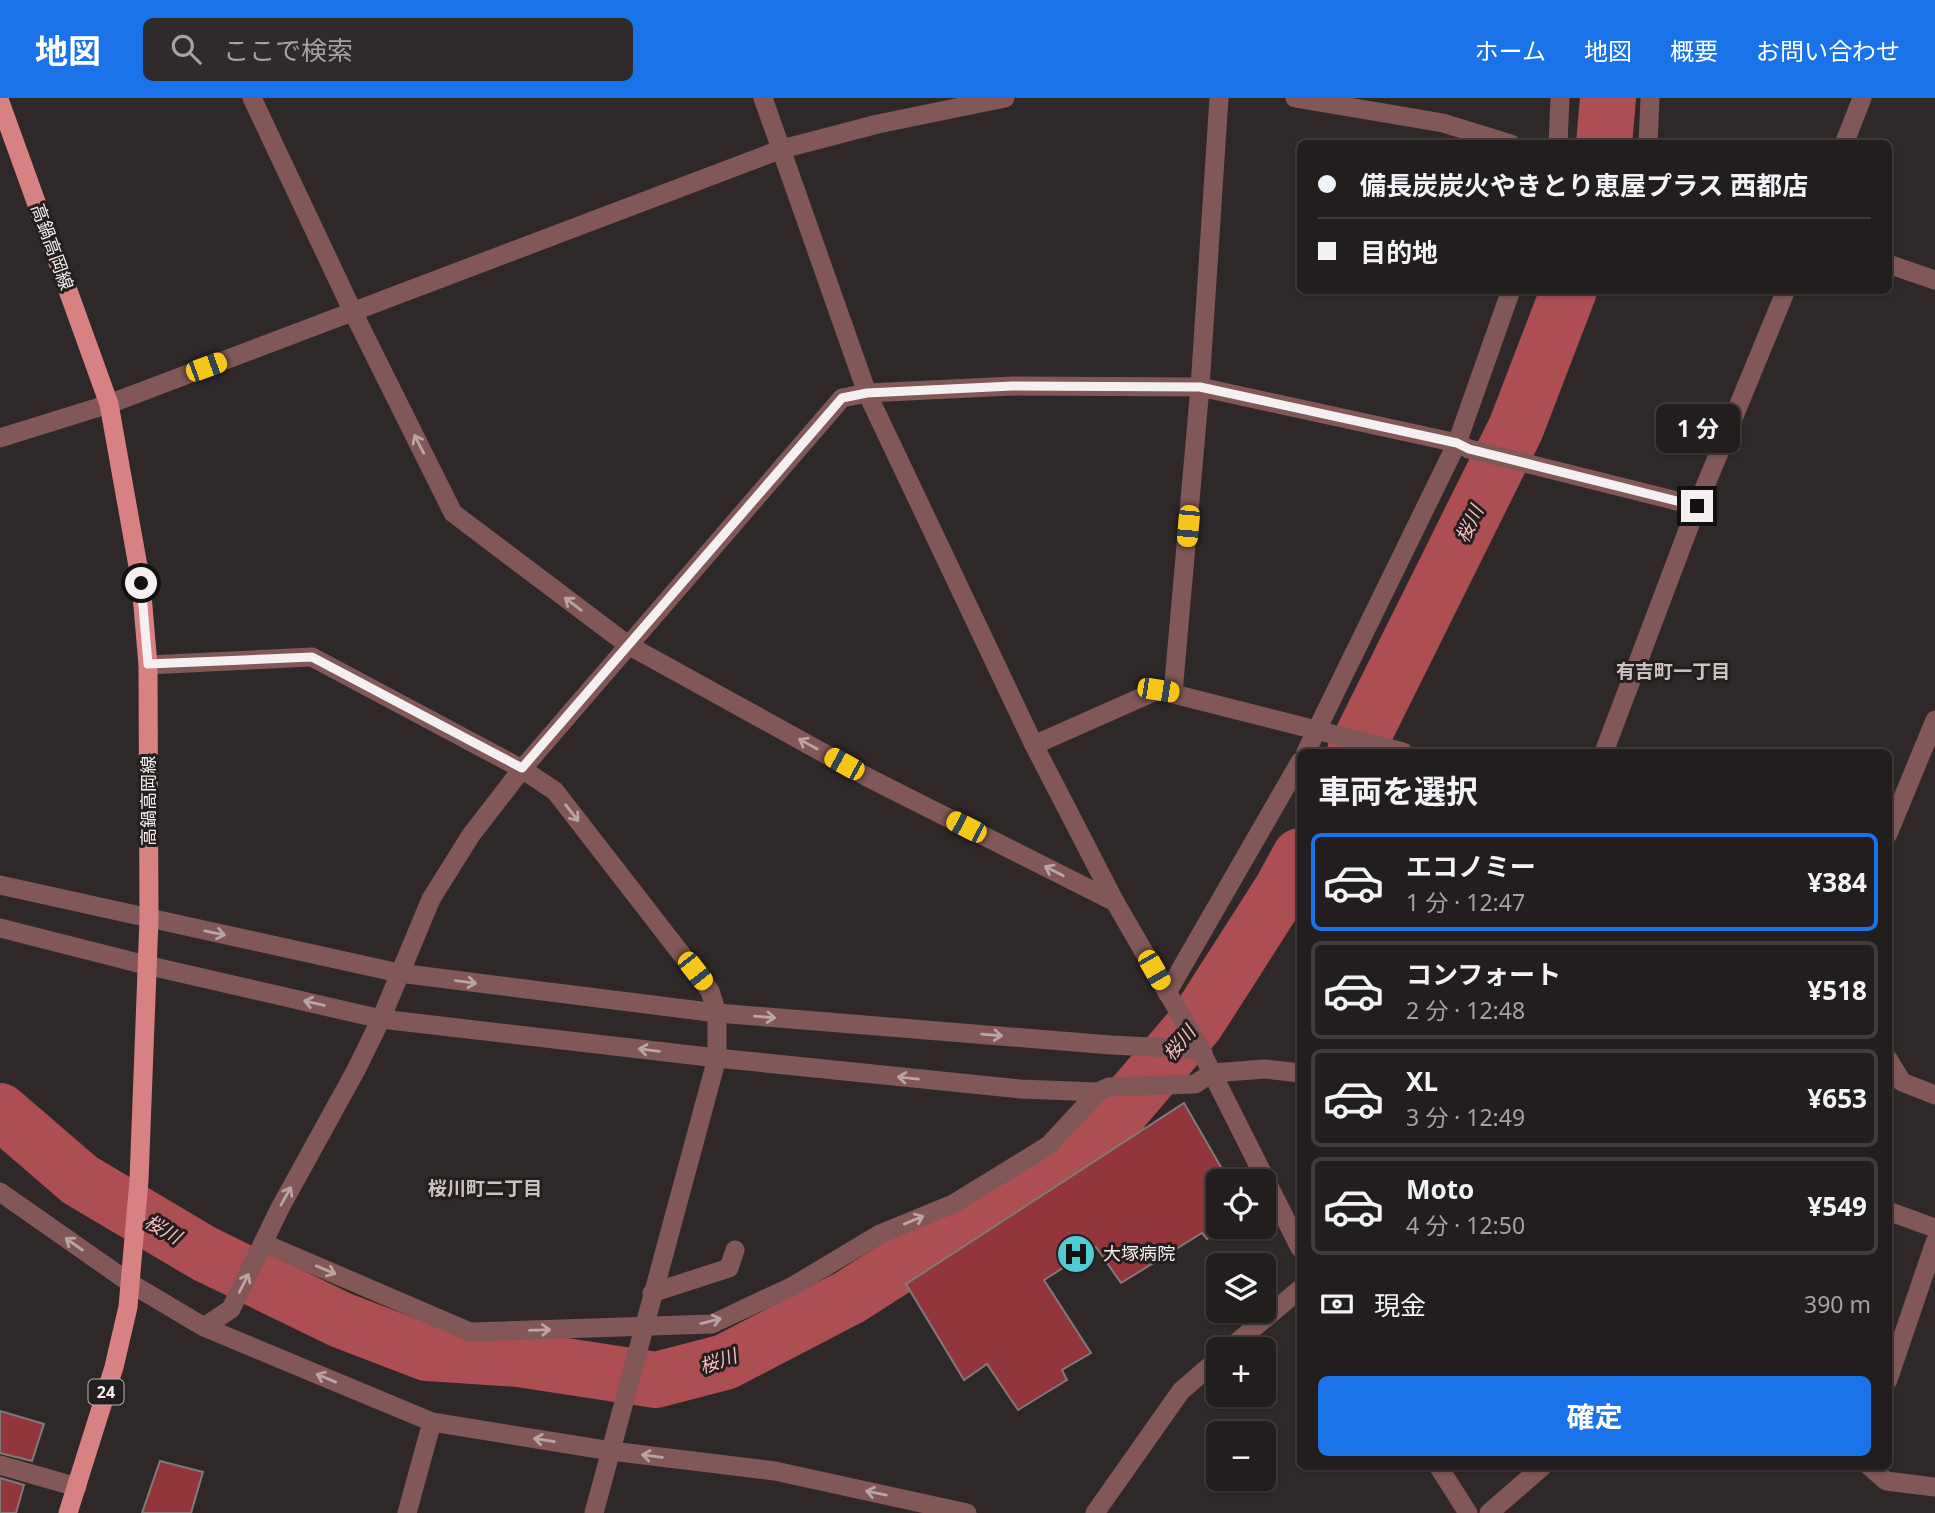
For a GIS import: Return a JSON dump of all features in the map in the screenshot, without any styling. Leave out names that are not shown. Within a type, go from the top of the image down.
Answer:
[{"type":"main road","name":"高鍋高岡線","points":[[0,103],[108,404],[141,583],[148,664],[149,919],[139,1180],[125,1318],[114,1367],[68,1513]]},
{"type":"street","points":[[0,103],[12,98]]},
{"type":"street","points":[[252,98],[353,312],[453,513],[628,645],[867,777],[1115,902]]},
{"type":"street","points":[[763,98],[867,393],[1034,745],[1115,902],[1212,1073],[1297,1242]]},
{"type":"street","points":[[0,438],[108,404],[782,149],[878,124],[1005,98]]},
{"type":"street","points":[[1173,693],[1200,387],[1219,98]]},
{"type":"street","points":[[1295,98],[1443,123],[1498,140]]},
{"type":"street","points":[[1558,140],[1560,98]]},
{"type":"street","points":[[1648,140],[1650,98]]},
{"type":"street","points":[[1846,140],[1862,98]]},
{"type":"street","points":[[1892,265],[1935,280]]},
{"type":"street","points":[[1309,749],[1325,732],[1463,446],[1510,294]]},
{"type":"street","points":[[1605,749],[1697,506],[1784,294]]},
{"type":"street","points":[[205,1328],[231,1308],[280,1208],[356,1070],[431,899],[471,835],[522,768],[842,398],[867,393],[1012,386],[1200,387],[1463,446],[1697,506]]},
{"type":"street","points":[[148,664],[312,657],[522,768],[555,791],[710,991],[718,1013],[717,1058],[594,1513]]},
{"type":"street","points":[[1034,745],[1158,690],[1390,749]]},
{"type":"street","points":[[1892,824],[1935,720]]},
{"type":"street","points":[[1170,998],[1297,767]]},
{"type":"street","points":[[0,885],[399,973],[718,1013],[1111,1045],[1198,1049]]},
{"type":"street","points":[[0,928],[146,965],[381,1018],[717,1058],[1020,1089],[1103,1090],[1195,1084],[1212,1073],[1265,1069],[1297,1073]]},
{"type":"street","points":[[1892,1066],[1902,1082],[1935,1095]]},
{"type":"street","points":[[260,1250],[470,1332],[642,1333],[712,1324],[793,1286],[880,1234],[953,1204],[1049,1145],[1103,1090]]},
{"type":"street","points":[[0,1192],[130,1275],[205,1328],[432,1422],[613,1445],[775,1471],[967,1513]]},
{"type":"street","points":[[1892,1212],[1935,1228]]},
{"type":"street","points":[[1892,1368],[1935,1242]]},
{"type":"street","points":[[653,1293],[729,1268],[735,1250]]},
{"type":"street","points":[[1243,1337],[1297,1292]]},
{"type":"street","points":[[1095,1513],[1181,1391],[1206,1369]]},
{"type":"street","points":[[408,1513],[432,1422]]},
{"type":"street","points":[[0,1465],[77,1487]]},
{"type":"street","points":[[1441,1470],[1468,1513]]},
{"type":"street","points":[[1489,1513],[1538,1470]]},
{"type":"street","points":[[1874,1470],[1886,1481],[1935,1487]]},
{"type":"building","name":"大塚病院","points":[[1184,1103],[1222,1169],[1206,1169],[1206,1238],[1202,1233],[1121,1283],[1096,1247],[1044,1280],[1091,1353],[1062,1370],[1067,1380],[1018,1410],[987,1364],[964,1380],[906,1284]]},
{"type":"building","points":[[0,1411],[44,1424],[32,1461],[0,1453]]},
{"type":"building","points":[[160,1461],[203,1472],[191,1513],[142,1513]]},
{"type":"building","points":[[0,1478],[24,1485],[16,1513],[0,1513]]},
{"type":"waterway","name":"桜川","points":[[1604,140],[1608,98]]},
{"type":"waterway","name":"桜川","points":[[1356,749],[1516,428],[1567,294]]},
{"type":"waterway","name":"桜川","points":[[0,1111],[80,1180],[205,1254],[341,1320],[427,1353],[519,1359],[656,1380],[725,1362],[850,1297],[1097,1139],[1197,1022],[1297,862]]},
{"type":"place","name":"大塚病院","points":[[1076,1254]]},
{"type":"district","name":"有吉町一丁目","points":[[1673,671]]},
{"type":"district","name":"桜川町二丁目","points":[[485,1188]]},
{"type":"route","points":[[141,583],[148,664],[312,657],[522,768],[842,398],[867,393],[1012,386],[1200,387],[1457,443],[1469,449],[1697,506]]}]
